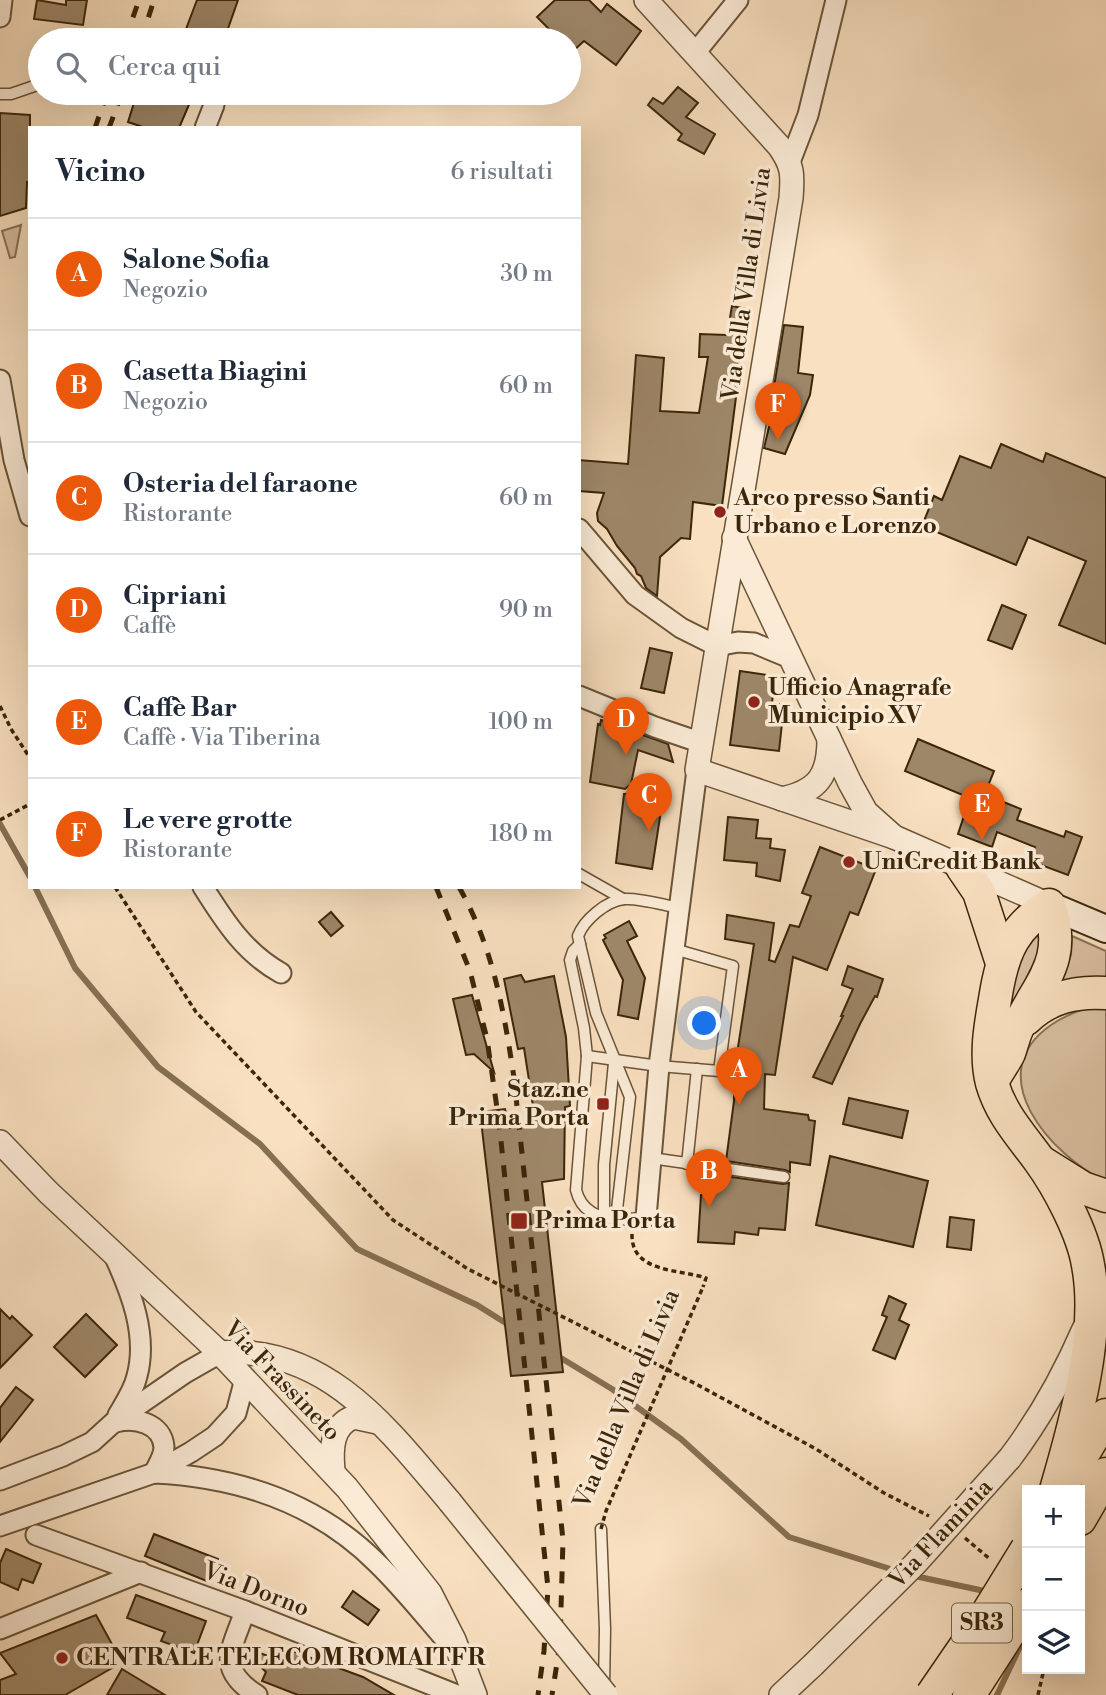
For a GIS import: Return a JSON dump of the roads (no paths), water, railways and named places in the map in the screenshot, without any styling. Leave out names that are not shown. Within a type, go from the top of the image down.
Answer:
[{"type":"highway","points":[[962,867],[979,892],[1002,962]]},
{"type":"highway","points":[[992,1082],[1008,1054],[1018,1027],[1042,987],[1054,955],[1056,937],[1049,905],[1029,919],[1018,931],[1002,962],[989,1048],[992,1082],[1006,1116],[1039,1160],[1086,1250],[1090,1313],[1088,1346],[1072,1434],[1057,1485]]},
{"type":"highway","points":[[1018,1027],[1040,1007],[1064,996],[1076,993],[1106,993]]},
{"type":"highway","points":[[1039,1160],[1083,1188],[1106,1196]]},
{"type":"highway","points":[[1090,1313],[1106,1272]]},
{"type":"highway","points":[[1083,1485],[1106,1415]]},
{"type":"highway","points":[[1085,1496],[1106,1474]]},
{"type":"highway","points":[[1085,1500],[1106,1485]]},
{"type":"highway","name":"SR3","points":[[932,1695],[1022,1557]]},
{"type":"highway","name":"SR3","points":[[969,1695],[1023,1611]]},
{"type":"main road","points":[[1049,905],[1106,929]]},
{"type":"street","points":[[0,17],[2,0]]},
{"type":"street","points":[[646,0],[779,146],[790,162]]},
{"type":"street","points":[[695,53],[738,0]]},
{"type":"street","name":"Via della Villa di Livia","points":[[717,646],[791,198],[793,180],[790,162],[808,115],[836,0]]},
{"type":"street","points":[[206,126],[214,105]]},
{"type":"street","points":[[0,380],[14,460],[28,509]]},
{"type":"street","points":[[581,532],[635,595],[674,624],[717,646],[738,642],[754,643],[790,658]]},
{"type":"street","points":[[734,538],[866,812],[894,837]]},
{"type":"street","points":[[639,1218],[651,1158],[659,1066],[674,949],[717,646]]},
{"type":"street","points":[[581,697],[702,743]]},
{"type":"street","points":[[782,799],[806,792],[821,779],[828,761],[826,732]]},
{"type":"street","points":[[698,770],[894,837],[1049,905]]},
{"type":"street","points":[[204,889],[243,945],[281,974]]},
{"type":"street","name":"Via Frassineto","points":[[0,1142],[48,1192],[220,1353],[333,1471],[430,1593],[449,1627],[475,1695]]},
{"type":"street","points":[[113,1253],[135,1310],[141,1352],[133,1390],[114,1422]]},
{"type":"street","name":"Via Flaminia","points":[[781,1695],[915,1564],[1010,1458],[1038,1419],[1061,1378],[1090,1313]]},
{"type":"street","points":[[0,1480],[92,1442],[114,1422],[185,1373],[220,1353],[268,1355],[309,1368],[351,1395],[450,1502],[605,1695]]},
{"type":"street","points":[[0,1526],[154,1473],[201,1447],[223,1429],[236,1413],[245,1379]]},
{"type":"street","points":[[333,1471],[332,1445],[340,1427],[354,1417],[377,1422]]},
{"type":"street","points":[[114,1422],[135,1419],[151,1426],[161,1438],[164,1451],[154,1473]]},
{"type":"street","points":[[154,1473],[205,1477],[251,1488],[317,1516],[375,1561],[463,1659]]},
{"type":"street","name":"Via Dorno","points":[[36,1535],[245,1611],[457,1695]]},
{"type":"street","points":[[0,1629],[141,1572]]},
{"type":"street","points":[[245,1611],[229,1666],[242,1686],[257,1695]]},
{"type":"street","points":[[798,1695],[813,1665]]},
{"type":"lane","points":[[0,94],[11,94],[28,88]]},
{"type":"lane","points":[[581,875],[623,899],[680,908]]},
{"type":"lane","points":[[616,1218],[630,1097],[596,1013],[578,936],[588,918],[623,899]]},
{"type":"lane","points":[[580,944],[571,955],[570,965],[584,1028],[587,1056],[576,1190],[584,1209],[590,1213],[604,1217],[639,1218]]},
{"type":"lane","points":[[587,1056],[719,1071],[733,966],[674,949]]},
{"type":"lane","points":[[604,1217],[604,1165],[614,1059]]},
{"type":"lane","points":[[687,1164],[697,1069]]},
{"type":"lane","points":[[651,1158],[784,1177]]},
{"type":"lane","name":"Via della Villa di Livia","points":[[601,1530],[605,1695]]},
{"type":"waterway","points":[[0,824],[28,873]]},
{"type":"waterway","points":[[36,889],[75,968],[158,1067],[260,1144],[357,1249],[477,1305],[512,1327]]},
{"type":"waterway","points":[[556,1355],[612,1389],[681,1439],[789,1537],[900,1572]]},
{"type":"waterway","points":[[910,1575],[989,1592]]},
{"type":"waterway","points":[[997,1695],[1022,1642]]},
{"type":"railway","points":[[129,28],[139,0]]},
{"type":"railway","points":[[145,28],[154,0]]},
{"type":"railway","points":[[96,126],[103,105]]},
{"type":"railway","points":[[110,126],[118,105]]},
{"type":"railway","points":[[437,889],[470,971],[487,1039],[499,1122],[548,1588],[538,1695]]},
{"type":"railway","points":[[460,889],[489,956],[506,1028],[514,1078],[563,1540],[560,1644],[552,1695]]},
{"type":"place","name":"Le vere grotte","points":[[778,440]]},
{"type":"place","name":"Arco presso Santi Urbano e Lorenzo","points":[[720,512]]},
{"type":"place","name":"Ufficio Anagrafe Municipio XV","points":[[754,702]]},
{"type":"place","name":"Cipriani","points":[[626,755]]},
{"type":"place","name":"Osteria del faraone","points":[[649,831]]},
{"type":"place","name":"Caffè Bar","points":[[982,840]]},
{"type":"place","name":"UniCredit Bank","points":[[849,862]]},
{"type":"place","name":"Staz.ne Prima Porta","points":[[603,1104]]},
{"type":"place","name":"Salone Sofia","points":[[739,1105]]},
{"type":"place","name":"Casetta Biagini","points":[[709,1207]]},
{"type":"place","name":"Prima Porta","points":[[519,1221]]},
{"type":"place","name":"CENTRALE TELECOM ROMAITFR","points":[[62,1658]]}]
